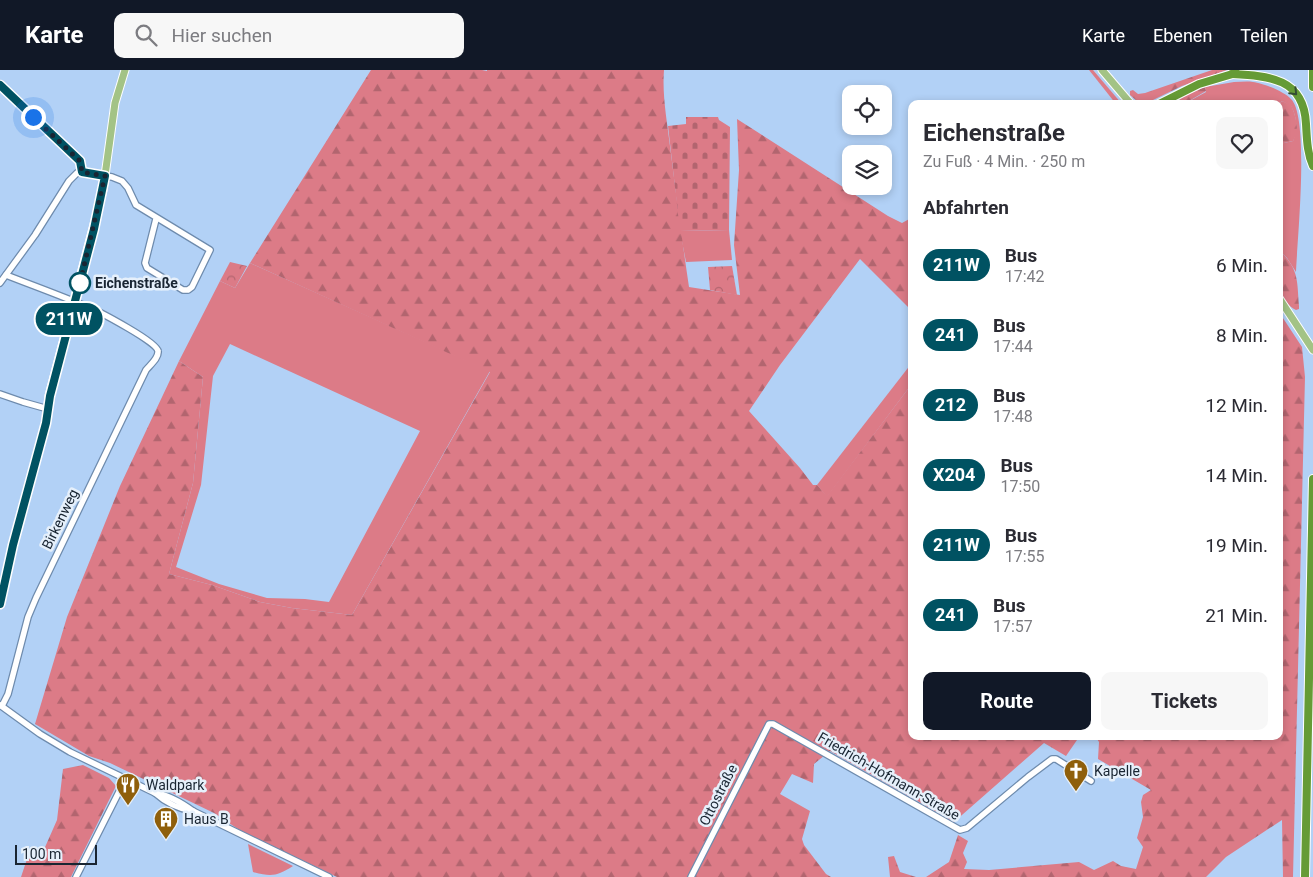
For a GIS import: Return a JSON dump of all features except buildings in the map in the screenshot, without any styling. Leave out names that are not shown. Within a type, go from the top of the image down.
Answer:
[{"type":"highway","points":[[1168,100],[1199,84],[1247,70]]},
{"type":"highway","points":[[1313,70],[1313,87]]},
{"type":"highway","points":[[1232,74],[1270,77],[1293,89],[1304,107],[1308,154],[1313,166]]},
{"type":"highway","points":[[1305,877],[1313,479]]},
{"type":"main road","points":[[0,604],[13,545],[46,423],[74,302],[94,229],[105,176],[115,103],[125,70]]},
{"type":"main road","points":[[1102,70],[1128,100]]},
{"type":"main road","points":[[1283,304],[1313,350]]},
{"type":"street","points":[[0,84],[80,161],[82,172]]},
{"type":"street","points":[[0,283],[35,235],[69,181],[77,173],[82,172],[122,181],[128,188],[136,205],[156,219],[210,250],[192,287],[188,290],[183,290],[146,268],[145,263],[156,219]]},
{"type":"street","points":[[6,275],[74,302]]},
{"type":"street","name":"Birkenweg","points":[[1,705],[8,694],[28,617],[36,598],[146,370],[158,355],[156,346],[130,329],[90,308],[74,302]]},
{"type":"street","points":[[0,394],[48,408]]},
{"type":"street","points":[[1,705],[40,734],[70,752],[126,778],[155,793],[161,799],[180,808],[193,811],[329,877]]},
{"type":"street","name":"Friedrich-Hofmann-Straße","points":[[769,724],[773,724],[960,830],[967,828],[1052,759],[1056,759],[1091,781]]},
{"type":"street","name":"Ottostraße","points":[[691,877],[769,724]]},
{"type":"street","points":[[76,877],[126,778]]},
{"type":"green space","points":[[371,70],[664,70],[665,108],[689,287],[740,295],[734,245],[739,170],[737,119],[842,186],[842,195],[855,195],[902,223],[908,220],[908,307],[860,259],[780,365],[749,411],[813,485],[817,485],[827,496],[908,389],[908,740],[1077,740],[1066,756],[1044,743],[954,822],[830,751],[814,764],[813,783],[792,774],[780,794],[810,811],[802,839],[804,845],[826,874],[831,877],[337,877],[241,831],[214,813],[110,763],[89,756],[35,724],[67,617],[120,486],[179,361],[203,377],[193,483],[169,574],[212,585],[260,602],[352,615],[490,372],[250,263]]},
{"type":"green space","points":[[1089,70],[1093,70],[1119,100],[1113,100]]},
{"type":"green space","points":[[1212,70],[1227,70],[1182,86],[1153,100],[1136,100],[1130,95],[1130,91],[1133,90],[1138,94]]},
{"type":"green space","points":[[1234,82],[1262,84],[1274,88],[1291,99],[1297,110],[1300,129],[1301,181],[1296,272],[1283,254],[1283,143],[1293,141],[1295,137],[1295,114],[1291,106],[1283,100],[1191,100],[1206,92],[1205,87]]},
{"type":"green space","points":[[1205,87],[1206,91],[1191,100],[1179,100]]},
{"type":"green space","points":[[1283,101],[1291,105],[1296,119],[1297,128],[1293,141],[1283,143]]},
{"type":"green space","points":[[686,117],[718,117],[719,120],[730,127],[729,230],[680,231],[668,126],[686,124]]},
{"type":"green space","points":[[729,230],[732,260],[686,262],[680,231]]},
{"type":"green space","points":[[1283,254],[1296,275],[1299,309],[1296,310],[1284,299]]},
{"type":"green space","points":[[230,262],[247,266],[235,288],[220,281]]},
{"type":"green space","points":[[250,263],[490,371],[352,615],[260,602],[212,585],[169,574],[193,483],[203,377],[179,361],[220,281],[235,288]],"holes":[[[230,344],[420,431],[329,602],[267,598],[219,584],[176,567],[201,485],[213,376]]]},
{"type":"green space","points":[[732,266],[737,295],[710,290],[708,267]]},
{"type":"green space","points":[[1283,318],[1302,347],[1305,377],[1293,877],[1283,877],[1282,820],[1226,857],[1206,877],[926,877],[949,862],[958,835],[968,841],[963,853],[967,862],[964,869],[989,870],[1079,862],[1094,870],[1113,861],[1121,866],[1136,869],[1143,847],[1137,838],[1143,817],[1141,802],[1143,795],[1151,790],[1098,759],[1098,740],[1283,740]]},
{"type":"green space","points":[[908,368],[908,389],[827,497],[817,485]]},
{"type":"green space","points":[[83,765],[109,778],[116,786],[71,877],[21,877],[27,859],[42,854],[57,820],[63,769]]},
{"type":"green space","points":[[248,844],[293,866],[274,875],[253,872]]},
{"type":"green space","points":[[894,856],[900,872],[916,877],[890,877],[888,857]]},
{"type":"bus line","name":"211W","points":[[0,85],[80,161],[82,172],[105,176],[94,229],[69,319],[50,396],[46,423],[35,469],[13,545],[0,604]]},
{"type":"place","name":"Eichenstraße","points":[[80,283]]},
{"type":"place","name":"Kapelle","points":[[1076,792]]},
{"type":"place","name":"Waldpark","points":[[128,806]]},
{"type":"place","name":"Haus B","points":[[166,840]]},
{"type":"route","points":[[33,117],[80,161],[82,172],[105,176],[80,283]]}]
